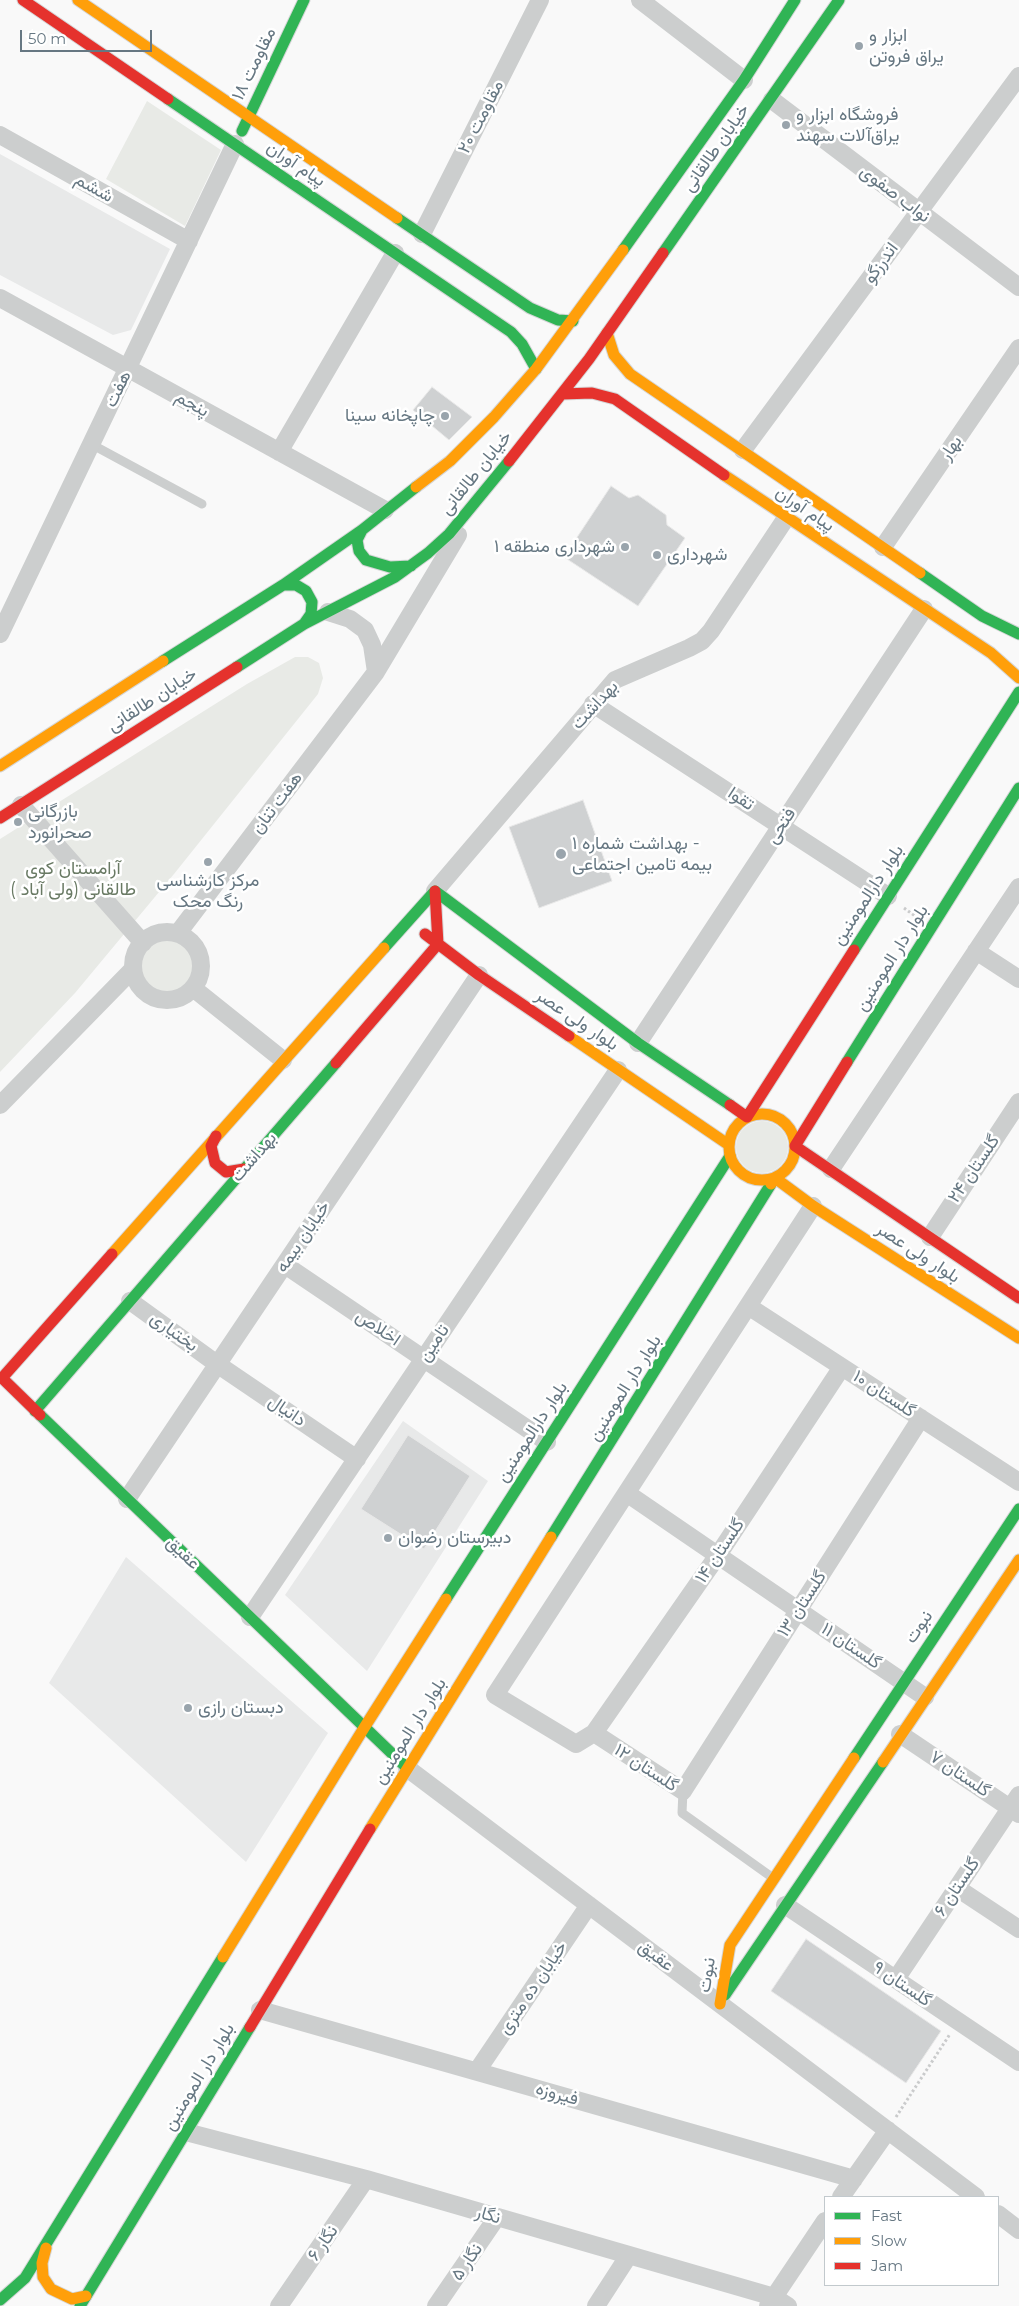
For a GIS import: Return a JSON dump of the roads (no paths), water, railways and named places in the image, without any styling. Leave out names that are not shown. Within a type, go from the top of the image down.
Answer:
[{"type":"street","name":"پیام آوران","points":[[23,0],[395,253],[520,327],[522,344],[536,369]]},
{"type":"street","name":"پیام آوران","points":[[78,0],[530,308],[558,320],[573,321]]},
{"type":"street","name":"مقاومت ۱۸","points":[[235,144],[304,0]]},
{"type":"street","name":"مقاومت ۲۰","points":[[422,234],[540,0]]},
{"type":"street","points":[[640,0],[744,80],[806,0]]},
{"type":"street","name":"خیابان طالقانی","points":[[0,766],[283,585],[362,530],[385,510],[450,461],[494,417],[536,369],[573,321],[744,80],[795,0]]},
{"type":"street","name":"خیابان طالقانی","points":[[0,818],[304,624],[394,577],[411,566],[449,534],[479,500],[607,333],[772,100],[839,0]]},
{"type":"street","name":"اندرزگو","points":[[743,450],[1019,76]]},
{"type":"street","name":"نواب صفوی","points":[[772,100],[1019,287]]},
{"type":"street","name":"ششم","points":[[0,135],[189,242]]},
{"type":"street","name":"هفت","points":[[0,634],[235,144]]},
{"type":"street","points":[[279,452],[395,253]]},
{"type":"street","name":"پنجم","points":[[0,298],[385,510]]},
{"type":"street","points":[[520,327],[530,308]]},
{"type":"street","name":"پیام آوران","points":[[607,333],[614,355],[630,374],[982,616],[1019,679]]},
{"type":"street","name":"بهار","points":[[883,547],[1019,348]]},
{"type":"street","points":[[614,399],[617,383],[630,374]]},
{"type":"street","name":"پیام آوران","points":[[562,394],[592,393],[614,399],[786,518],[924,609],[999,642],[1019,634]]},
{"type":"street","name":"هفت تنان","points":[[178,933],[376,672],[479,500]]},
{"type":"street","name":"بهداشت","points":[[2,1378],[283,1060],[409,922],[615,680],[702,641],[712,631],[786,518]]},
{"type":"street","points":[[362,530],[357,540],[359,551],[366,560],[390,568],[411,566]]},
{"type":"street","points":[[283,585],[296,585],[306,591],[312,602],[311,614],[304,624]]},
{"type":"street","name":"فتحی","points":[[638,1043],[924,609]]},
{"type":"street","points":[[328,612],[350,619],[365,630],[372,644],[376,672]]},
{"type":"street","points":[[1019,668],[1019,679]]},
{"type":"street","name":"بلوار دارالمومنین","points":[[747,1117],[1019,692]]},
{"type":"street","name":"تقوا","points":[[593,704],[782,825],[888,896]]},
{"type":"street","name":"بلوار دار المومنین","points":[[795,1146],[1019,788]]},
{"type":"street","points":[[21,805],[143,943]]},
{"type":"street","points":[[831,1169],[1019,886]]},
{"type":"street","points":[[435,891],[438,944]]},
{"type":"street","name":"بلوار ولی عصر","points":[[435,891],[638,1043],[747,1117]]},
{"type":"street","name":"بلوار ولی عصر","points":[[409,922],[479,975],[618,1070],[729,1150]]},
{"type":"street","points":[[178,933],[188,939],[200,956],[200,973],[193,988],[185,995],[174,999],[162,1000],[152,996],[136,980],[133,968],[134,957],[143,943],[156,934],[178,933]]},
{"type":"street","name":"بهداشت","points":[[35,1411],[438,944]]},
{"type":"street","points":[[976,951],[1019,980]]},
{"type":"street","points":[[0,1105],[133,968]]},
{"type":"street","name":"خیابان بیمه","points":[[127,1499],[479,975]]},
{"type":"street","points":[[193,988],[283,1060]]},
{"type":"street","name":"تامین","points":[[250,1617],[618,1070]]},
{"type":"street","name":"گلستان ۲۴","points":[[930,1237],[1019,1102]]},
{"type":"street","points":[[758,1114],[769,1114],[779,1118],[788,1125],[793,1135],[795,1146],[790,1165],[775,1178],[764,1181],[748,1177],[734,1166],[729,1150],[732,1133],[738,1124],[747,1117],[758,1114]]},
{"type":"street","points":[[216,1136],[212,1146],[215,1163],[226,1172],[244,1169]]},
{"type":"street","name":"بلوار ولی عصر","points":[[795,1146],[1017,1293]]},
{"type":"street","name":"بلوار دارالمومنین","points":[[364,1728],[547,1442],[729,1150]]},
{"type":"street","name":"بلوار ولی عصر","points":[[775,1178],[813,1206],[1019,1338]]},
{"type":"street","name":"بلوار دار المومنین","points":[[83,2301],[407,1768],[775,1178]]},
{"type":"street","points":[[594,1734],[576,1744],[495,1695],[628,1494],[813,1206]]},
{"type":"street","name":"اخلاص","points":[[284,1264],[547,1442]]},
{"type":"street","name":"بختیاری","points":[[130,1301],[218,1364]]},
{"type":"street","name":"گلستان ۱۰","points":[[748,1306],[1019,1482]]},
{"type":"street","name":"دانیال","points":[[218,1364],[357,1459]]},
{"type":"street","name":"گلستان ۱۴","points":[[594,1734],[718,1555],[842,1367]]},
{"type":"street","name":"عقیق","points":[[2,1378],[407,1768],[975,2196]]},
{"type":"street","name":"گلستان ۱۳","points":[[683,1791],[921,1418]]},
{"type":"street","name":"گلستان ۱۱","points":[[628,1494],[926,1697]]},
{"type":"street","name":"نبوت","points":[[720,2004],[730,1945],[1019,1509]]},
{"type":"street","name":"نبوت","points":[[720,2004],[900,1734],[1019,1560]]},
{"type":"street","points":[[0,2300],[25,2278],[46,2245],[364,1728]]},
{"type":"street","name":"گلستان ۱۲","points":[[594,1734],[683,1791]]},
{"type":"street","name":"گلستان ۷","points":[[900,1734],[1016,1806]]},
{"type":"street","name":"گلستان ۶","points":[[896,1980],[957,1888],[1016,1806]]},
{"type":"street","points":[[957,1888],[1019,1930]]},
{"type":"street","name":"خیابان ده متری","points":[[477,2072],[589,1905]]},
{"type":"street","name":"گلستان ۹","points":[[785,1905],[1019,2062]]},
{"type":"street","name":"فیروزه","points":[[260,2010],[854,2179]]},
{"type":"street","points":[[843,2196],[888,2130]]},
{"type":"street","name":"نگار","points":[[186,2132],[366,2179],[628,2256],[776,2303]]},
{"type":"street","name":"نگار ۶","points":[[279,2306],[366,2179]]},
{"type":"street","points":[[999,2215],[1019,2230]]},
{"type":"street","name":"نگار ۵","points":[[436,2306],[497,2217]]},
{"type":"street","points":[[776,2303],[824,2223]]},
{"type":"street","points":[[46,2245],[42,2263],[43,2276],[50,2289],[62,2296],[83,2301]]},
{"type":"street","points":[[596,2306],[628,2256]]},
{"type":"lane","points":[[91,444],[202,504]]},
{"type":"lane","name":"گلستان ۱۲","points":[[683,1791],[682,1813],[773,1878]]},
{"type":"place","name":"ابزار و یراق فروتن","points":[[859,46]]},
{"type":"place","name":"فروشگاه ابزار و یراق‌آلات‌ سهند","points":[[786,125]]},
{"type":"place","name":"چاپخانه سینا","points":[[445,416]]},
{"type":"place","name":"شهرداری منطقه ۱","points":[[625,547]]},
{"type":"place","name":"شهرداری","points":[[657,555]]},
{"type":"place","name":"بازرگانی صحرانورد","points":[[18,822]]},
{"type":"place","name":"بهداشت شماره ۱ - بیمه تامین اجتماعی","points":[[561,854]]},
{"type":"place","name":"مرکز کارشناسی رنگ محک","points":[[208,862]]},
{"type":"place","name":"دبیرستان رضوان","points":[[388,1538]]},
{"type":"place","name":"دبستان رازی","points":[[188,1708]]},
{"type":"park label","name":"آرامستان کوی طالقانی (ولی آباد )","points":[[73,880]]}]
